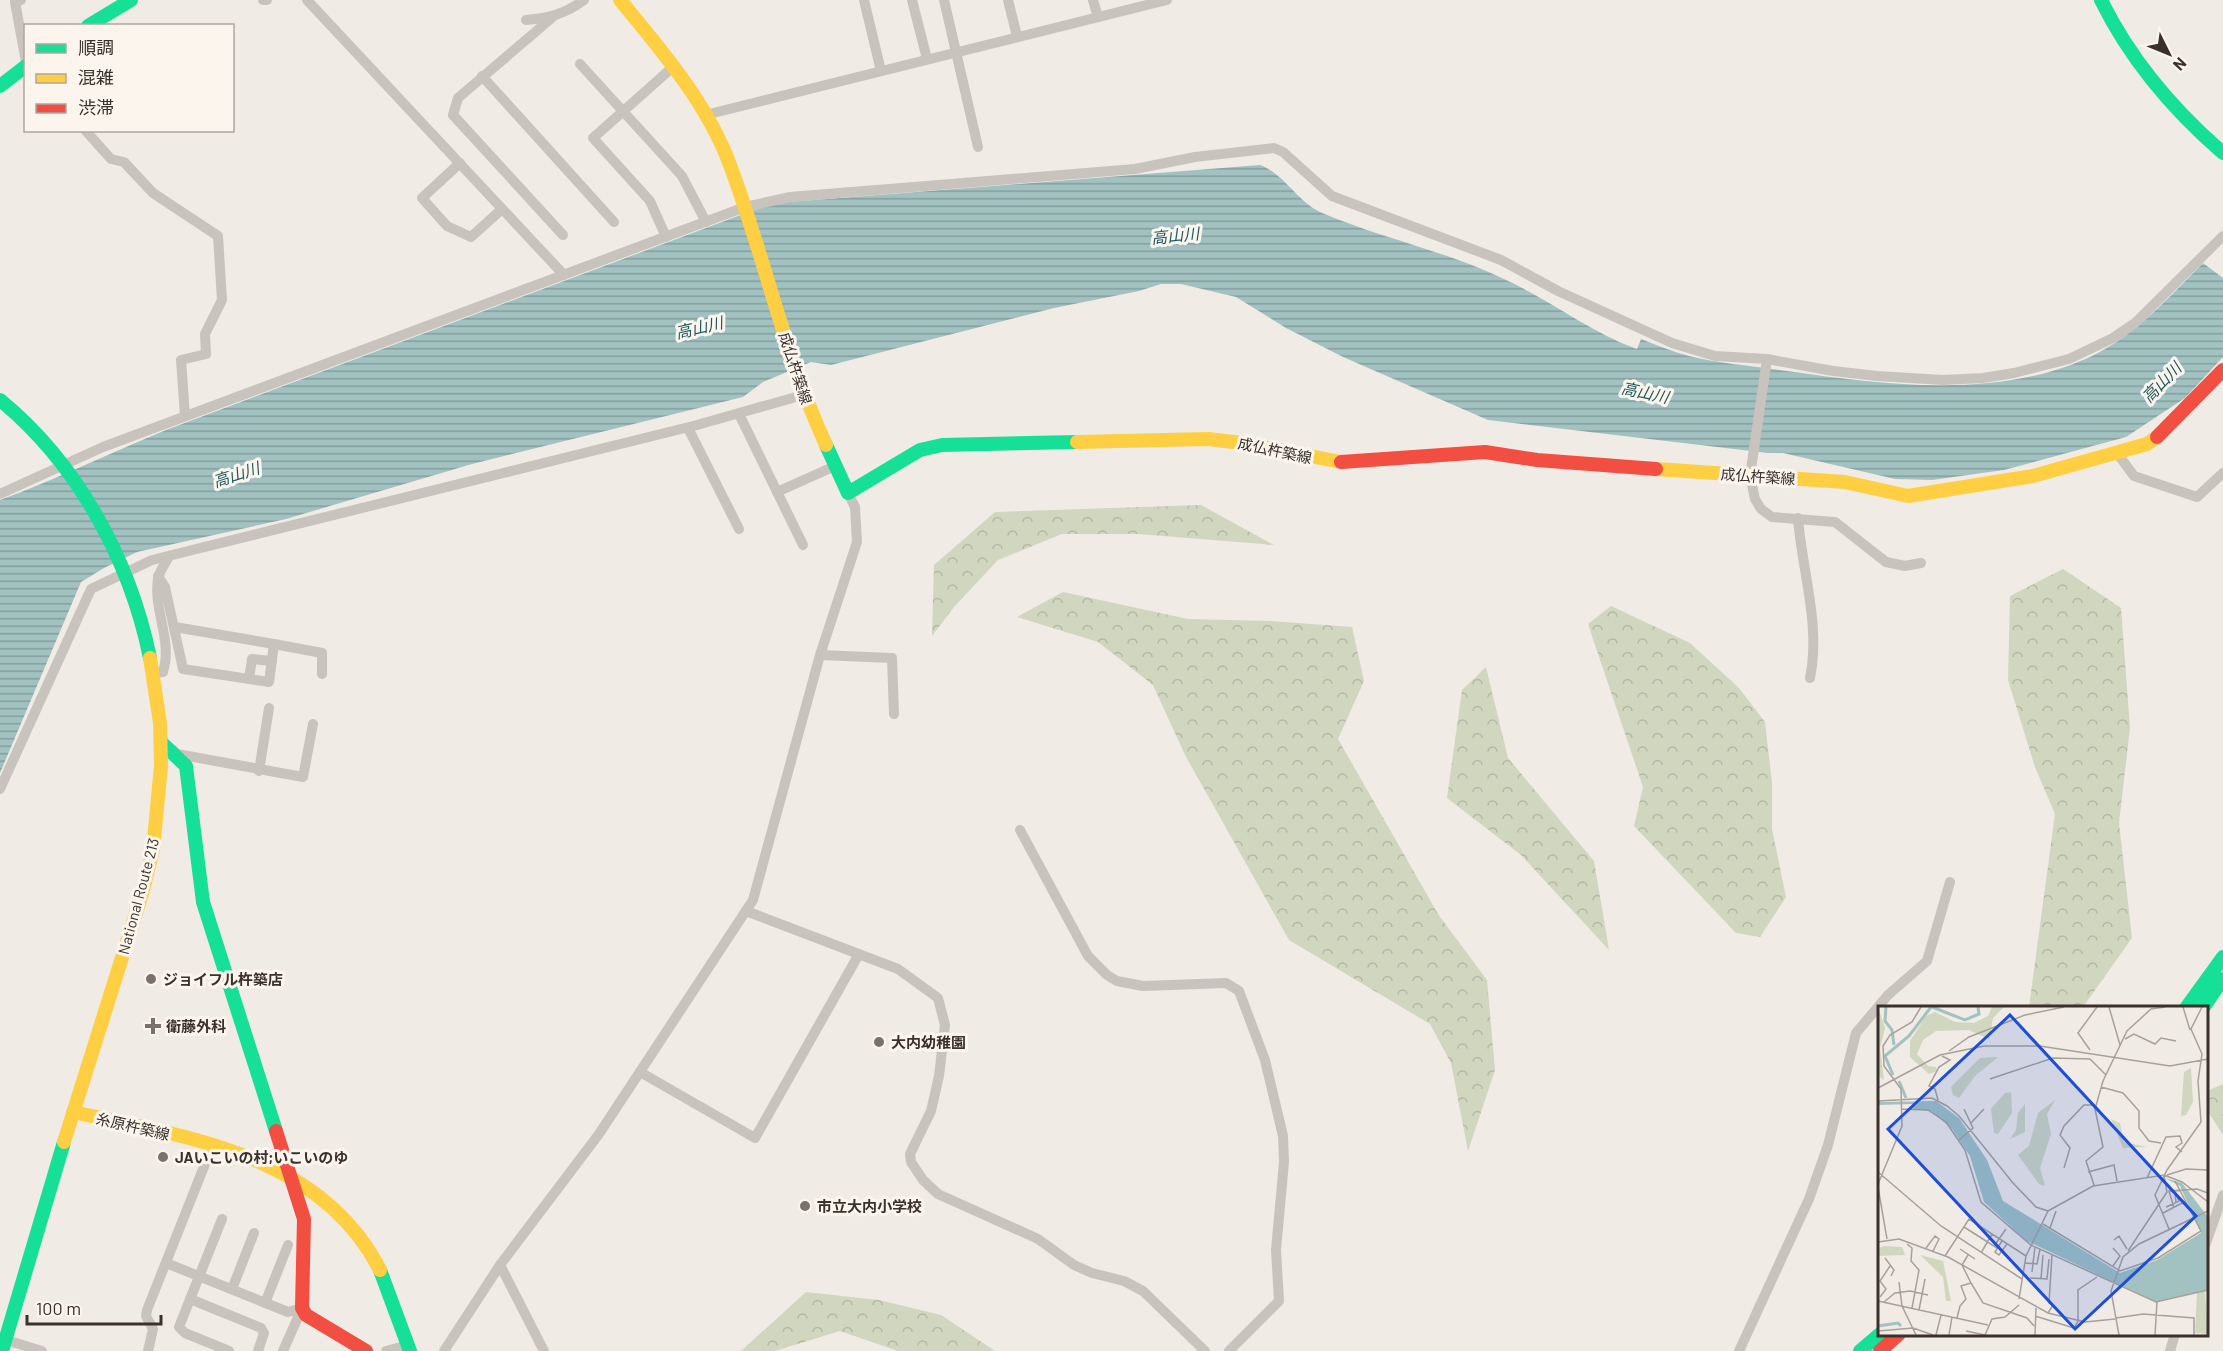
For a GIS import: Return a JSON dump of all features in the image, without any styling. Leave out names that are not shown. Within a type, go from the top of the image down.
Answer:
[{"type":"main road","points":[[91,24],[131,0]]},
{"type":"main road","name":"成仏杵築線","points":[[620,0],[674,66],[705,115],[730,164],[802,395],[848,493],[920,450],[942,445],[1240,441],[1342,462],[1485,452],[1537,460],[1845,482],[1908,496],[2023,478],[2147,444],[2162,434],[2223,370]]},
{"type":"main road","points":[[2101,0],[2135,61],[2163,99],[2223,153]]},
{"type":"main road","points":[[0,86],[24,66]]},
{"type":"main road","name":"National Route 213","points":[[0,400],[40,438],[62,466],[93,511],[125,573],[143,624],[154,673],[162,742],[159,810],[153,853],[3,1343]]},
{"type":"main road","points":[[162,742],[186,766],[203,902],[304,1219],[302,1308],[306,1315],[366,1351]]},
{"type":"main road","points":[[2187,1006],[2223,957]]},
{"type":"main road","points":[[2204,1006],[2223,979]]},
{"type":"main road","name":"糸原杵築線","points":[[73,1112],[213,1144],[292,1176],[332,1204],[366,1244],[389,1288],[409,1348]]},
{"type":"main road","points":[[1860,1351],[1878,1336]]},
{"type":"main road","points":[[1880,1351],[1898,1336]]},
{"type":"street","points":[[21,0],[15,2],[24,53]]},
{"type":"street","points":[[307,0],[564,275]]},
{"type":"street","points":[[526,20],[568,12],[584,0]]},
{"type":"street","points":[[864,0],[881,71]]},
{"type":"street","points":[[912,0],[927,59]]},
{"type":"street","points":[[944,0],[954,52],[978,147]]},
{"type":"street","points":[[1008,0],[1017,36]]},
{"type":"street","points":[[1093,0],[1098,17]]},
{"type":"street","points":[[705,115],[1167,0]]},
{"type":"street","points":[[554,16],[458,98],[453,115],[563,235]]},
{"type":"street","points":[[580,64],[682,176],[706,222]]},
{"type":"street","points":[[666,237],[650,201],[593,138],[674,66]]},
{"type":"street","points":[[482,76],[614,222]]},
{"type":"street","points":[[88,132],[111,159],[124,162],[153,193],[218,236],[222,300],[205,334],[206,354],[181,360],[185,416]]},
{"type":"street","points":[[0,494],[185,416],[745,207],[790,197],[1135,169],[1195,157],[1274,148],[1283,152],[1332,196],[1501,260],[1558,291],[1672,344],[1715,356],[1767,359],[1833,371],[1943,380],[1983,378],[2047,366],[2093,348],[2135,323],[2223,236]]},
{"type":"street","points":[[460,163],[422,198],[447,226],[471,237],[502,208]]},
{"type":"street","points":[[1767,359],[1750,476],[1755,499],[1766,514],[1772,517],[1835,522],[1886,562],[1905,566],[1921,563]]},
{"type":"street","points":[[0,789],[89,591],[125,573],[152,560],[168,558],[688,428],[802,395]]},
{"type":"street","points":[[739,414],[803,545]]},
{"type":"street","points":[[688,428],[739,529]]},
{"type":"street","points":[[2117,453],[2134,476],[2197,496],[2223,472]]},
{"type":"street","points":[[777,492],[835,466]]},
{"type":"street","points":[[444,1351],[500,1265],[560,1188],[640,1072],[753,900],[820,656],[857,542],[855,507],[848,493]]},
{"type":"street","points":[[1798,518],[1809,583],[1814,660],[1810,678]]},
{"type":"street","points":[[154,673],[163,672],[166,662],[157,598],[158,576],[168,558]]},
{"type":"street","points":[[158,576],[165,587],[183,669],[269,682],[274,644]]},
{"type":"street","points":[[175,627],[322,653],[322,674]]},
{"type":"street","points":[[820,656],[892,658],[894,714]]},
{"type":"street","points":[[249,679],[252,659],[272,661]]},
{"type":"street","points":[[259,771],[269,708]]},
{"type":"street","points":[[162,742],[177,754],[259,771],[303,777],[313,724]]},
{"type":"street","points":[[1020,830],[1088,956],[1107,975],[1136,985],[1226,983],[1239,991],[1265,1060],[1283,1136],[1284,1162],[1276,1251],[1278,1301],[1229,1351]]},
{"type":"street","points":[[1879,1006],[1927,961],[1950,882]]},
{"type":"street","points":[[746,911],[898,969],[938,998],[945,1025],[939,1076],[932,1111],[910,1154],[911,1162],[923,1180],[938,1194],[1038,1239],[1092,1274],[1124,1281],[1143,1291],[1205,1351]]},
{"type":"street","points":[[640,1072],[755,1138],[859,954]]},
{"type":"street","points":[[1739,1351],[1809,1199],[1828,1145],[1856,1033],[1878,1007]]},
{"type":"street","points":[[148,1351],[153,1329],[146,1316],[147,1310],[213,1144]]},
{"type":"street","points":[[2208,1237],[2223,1195]]},
{"type":"street","points":[[222,1219],[180,1327],[181,1331],[229,1351]]},
{"type":"street","points":[[232,1289],[254,1233]]},
{"type":"street","points":[[265,1303],[288,1245]]},
{"type":"street","points":[[166,1263],[293,1313],[302,1308]]},
{"type":"street","points":[[500,1265],[544,1351]]},
{"type":"street","points":[[190,1299],[261,1328],[264,1333],[258,1351]]},
{"type":"street","points":[[283,1351],[302,1308]]},
{"type":"street","points":[[2170,1351],[2175,1336]]},
{"type":"street","points":[[3,1343],[42,1351]]},
{"type":"street","points":[[386,1351],[409,1348]]},
{"type":"green space","points":[[1201,505],[1274,545],[1138,534],[1062,534],[998,560],[954,607],[932,636],[934,565],[995,512]]},
{"type":"green space","points":[[2063,569],[2121,608],[2130,728],[2119,823],[2132,938],[2084,1006],[2029,1006],[2055,814],[2035,767],[2008,680],[2010,596]]},
{"type":"green space","points":[[1063,592],[1188,619],[1270,621],[1352,627],[1364,681],[1338,739],[1438,914],[1487,980],[1495,1070],[1468,1151],[1451,1063],[1430,1024],[1289,940],[1185,755],[1153,685],[1098,642],[1017,617]]},
{"type":"green space","points":[[1611,606],[1690,643],[1739,688],[1765,722],[1772,783],[1772,829],[1786,897],[1760,937],[1736,933],[1634,826],[1643,787],[1588,624]]},
{"type":"green space","points":[[1486,667],[1508,758],[1594,861],[1609,950],[1521,855],[1447,798],[1462,690]]},
{"type":"green space","points":[[2223,1084],[2223,1135],[2208,1112],[2208,1091]]},
{"type":"green space","points":[[806,1292],[879,1300],[941,1315],[995,1351],[898,1351],[840,1331],[775,1351],[741,1351]]},
{"type":"water","name":"高山川","points":[[1260,165],[1269,169],[1304,201],[1320,212],[1482,269],[1521,287],[1603,334],[1637,349],[1641,339],[1683,354],[1713,361],[1863,381],[1941,385],[1980,384],[2019,379],[2056,370],[2108,347],[2165,302],[2203,263],[2223,278],[2223,357],[2185,398],[2126,437],[2004,470],[1932,480],[1895,479],[1783,453],[1488,420],[1343,357],[1286,328],[1236,297],[1181,284],[1161,284],[1139,291],[1054,308],[831,365],[811,362],[763,382],[743,397],[472,464],[286,519],[137,552],[81,582],[0,773],[0,500],[166,430],[762,207],[789,202]]},
{"type":"traffic: fast","points":[[91,24],[131,0]]},
{"type":"traffic: fast","points":[[2101,0],[2139,64],[2154,83],[2223,153]]},
{"type":"traffic: fast","points":[[0,86],[24,68]]},
{"type":"traffic: fast","points":[[0,400],[28,425],[54,454],[97,516],[129,585],[150,658]]},
{"type":"traffic: fast","points":[[826,445],[848,493],[920,450],[942,445],[1077,442]]},
{"type":"traffic: fast","points":[[162,743],[186,766],[203,902],[276,1131]]},
{"type":"traffic: fast","points":[[2187,1006],[2223,957]]},
{"type":"traffic: fast","points":[[2204,1006],[2223,979]]},
{"type":"traffic: fast","points":[[2,1351],[64,1142]]},
{"type":"traffic: fast","points":[[380,1270],[410,1351]]},
{"type":"traffic: fast","points":[[1860,1351],[1878,1336]]},
{"type":"traffic: slow","points":[[620,0],[682,78],[720,142],[742,200],[798,376],[826,445]]},
{"type":"traffic: slow","points":[[1656,469],[1845,482],[1908,496],[2033,476],[2147,444],[2157,437]]},
{"type":"traffic: slow","points":[[1077,442],[1208,439],[1242,443],[1341,462]]},
{"type":"traffic: slow","points":[[64,1142],[142,894],[153,850],[161,766],[160,723],[150,658]]},
{"type":"traffic: slow","points":[[73,1112],[205,1142],[247,1157],[287,1176],[323,1200],[355,1231],[380,1270]]},
{"type":"traffic: jam","points":[[2157,437],[2223,370]]},
{"type":"traffic: jam","points":[[1341,462],[1485,452],[1537,460],[1656,469]]},
{"type":"traffic: jam","points":[[276,1131],[304,1219],[302,1308],[306,1315],[366,1351]]},
{"type":"traffic: jam","points":[[1880,1351],[1897,1336]]},
{"type":"place","name":"ジョイフル杵築店","points":[[151,979]]},
{"type":"place","name":"衛藤外科","points":[[153,1026]]},
{"type":"place","name":"大内幼稚園","points":[[879,1042]]},
{"type":"place","name":"JAいこいの村;いこいのゆ","points":[[163,1157]]},
{"type":"place","name":"市立大内小学校","points":[[805,1206]]}]
